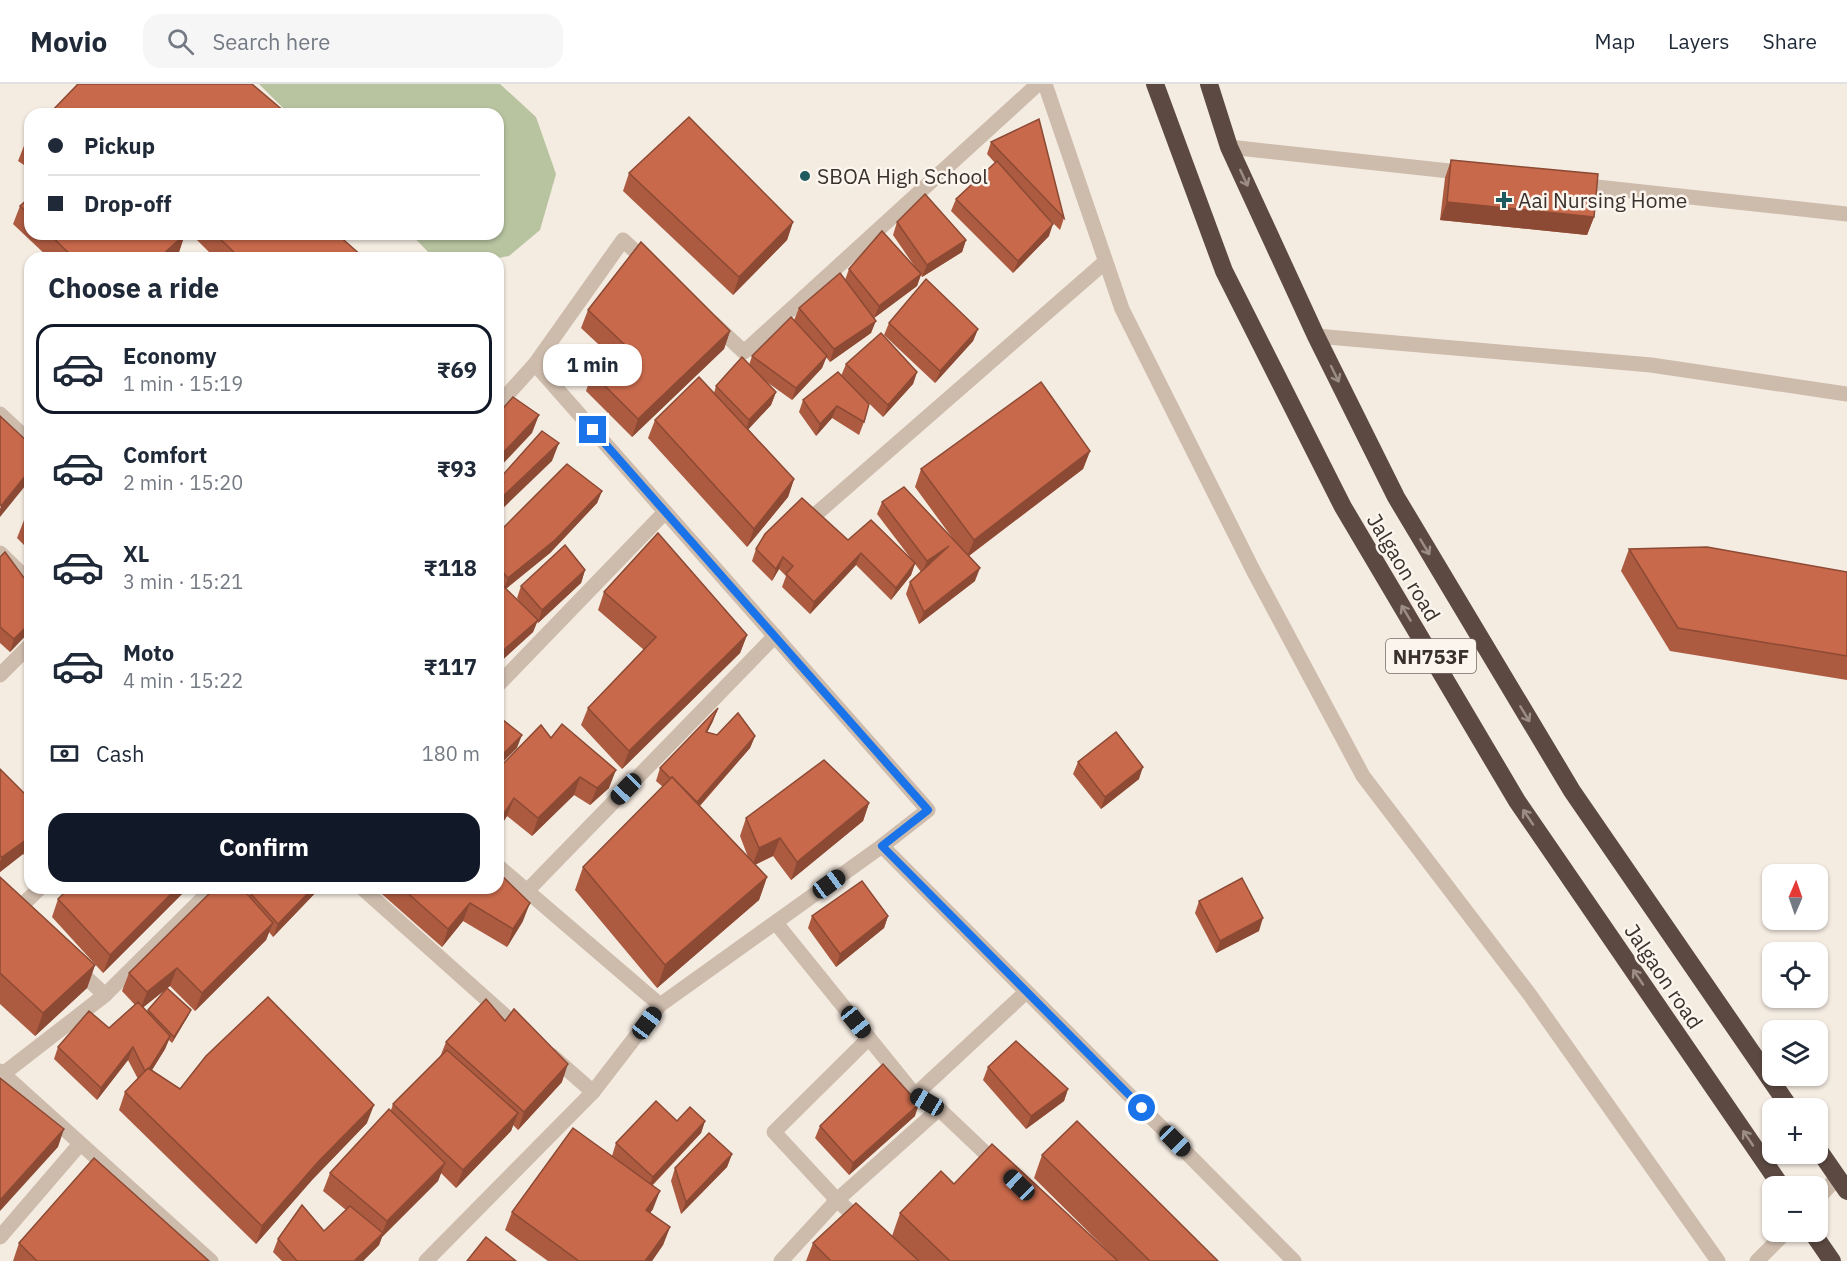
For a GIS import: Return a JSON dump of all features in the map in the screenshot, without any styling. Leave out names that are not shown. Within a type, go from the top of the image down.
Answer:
[{"type":"highway","name":"Jalgaon road","points":[[1155,84],[1224,271],[1343,507],[1517,801],[1774,1176]]},
{"type":"highway","name":"Jalgaon road","points":[[1209,84],[1229,147],[1316,336],[1396,497],[1572,791],[1783,1098]]},
{"type":"highway","points":[[1828,1164],[1842,1184]]},
{"type":"highway","points":[[1819,1242],[1832,1261]]},
{"type":"street","points":[[701,312],[744,352],[1038,84]]},
{"type":"street","points":[[1045,84],[1122,309],[1254,572],[1363,776],[1530,994],[1718,1261]]},
{"type":"street","points":[[1229,147],[1479,174]]},
{"type":"street","points":[[1562,183],[1847,214]]},
{"type":"street","points":[[504,398],[535,364],[623,240],[658,272]]},
{"type":"street","points":[[815,515],[1106,262]]},
{"type":"street","points":[[1316,336],[1651,365],[1847,394]]},
{"type":"street","points":[[426,1261],[594,1092],[660,1005],[882,846],[928,810],[535,364]]},
{"type":"street","points":[[0,414],[24,436]]},
{"type":"street","points":[[504,680],[665,512]]},
{"type":"street","points":[[0,553],[24,576]]},
{"type":"street","points":[[526,892],[775,636]]},
{"type":"street","points":[[0,675],[24,651]]},
{"type":"street","points":[[882,846],[1294,1261]]},
{"type":"street","points":[[504,872],[660,1005]]},
{"type":"street","points":[[16,912],[34,894]]},
{"type":"street","points":[[207,894],[105,995],[2,1073],[211,1261]]},
{"type":"street","points":[[369,894],[481,996],[594,1092]]},
{"type":"street","points":[[776,923],[915,1095],[939,1109],[1006,1173]]},
{"type":"street","points":[[64,957],[105,995]]},
{"type":"street","points":[[915,1095],[1026,992]]},
{"type":"street","points":[[869,1038],[774,1132],[837,1200],[878,1238]]},
{"type":"street","points":[[781,1261],[837,1200],[939,1109]]},
{"type":"street","points":[[0,1237],[80,1144]]},
{"type":"street","points":[[1828,1192],[1842,1184]]},
{"type":"street","points":[[1757,1261],[1776,1242]]},
{"type":"green space","points":[[259,84],[500,84],[536,117],[556,174],[540,230],[509,256],[504,257],[504,252],[428,252],[417,240],[504,240],[504,108],[283,108]]},
{"type":"building","points":[[78,84],[252,84],[280,108],[55,108]]},
{"type":"building","points":[[689,117],[793,222],[739,277],[629,173]]},
{"type":"building","points":[[1039,119],[1064,218],[991,142]]},
{"type":"building","points":[[1451,160],[1598,174],[1594,217],[1447,202]]},
{"type":"building","points":[[997,161],[1053,224],[1018,261],[956,199]]},
{"type":"building","points":[[925,194],[966,240],[927,265],[897,222]]},
{"type":"building","points":[[882,231],[921,274],[879,306],[849,269]]},
{"type":"building","points":[[55,240],[178,240],[166,252],[68,252]]},
{"type":"building","points":[[221,240],[344,240],[357,252],[234,252]]},
{"type":"building","points":[[641,242],[730,331],[638,419],[592,373],[626,346],[588,310]]},
{"type":"building","points":[[840,273],[876,321],[834,349],[799,308]]},
{"type":"building","points":[[926,279],[978,329],[940,371],[889,323]]},
{"type":"building","points":[[791,317],[827,356],[796,388],[752,356]]},
{"type":"building","points":[[881,333],[917,372],[888,405],[846,364]]},
{"type":"building","points":[[742,357],[776,392],[749,420],[716,386]]},
{"type":"building","points":[[838,372],[869,404],[864,422],[837,406],[820,424],[803,400]]},
{"type":"building","points":[[699,377],[794,479],[754,529],[655,420]]},
{"type":"building","points":[[1041,382],[1090,451],[974,540],[921,469]]},
{"type":"building","points":[[513,397],[539,415],[504,452],[504,407]]},
{"type":"building","points":[[0,416],[24,438],[24,477],[0,505]]},
{"type":"building","points":[[542,431],[559,443],[504,495],[504,474]]},
{"type":"building","points":[[567,464],[602,491],[555,540],[508,578],[504,574],[504,527]]},
{"type":"building","points":[[904,487],[980,568],[924,612],[910,582],[949,546],[927,561],[882,502]]},
{"type":"building","points":[[802,498],[848,540],[871,520],[915,563],[896,588],[861,553],[814,602],[786,574],[793,566],[783,557],[776,569],[756,549],[765,534]]},
{"type":"building","points":[[658,533],[747,635],[629,751],[588,708],[656,637],[604,592]]},
{"type":"building","points":[[565,545],[585,570],[542,610],[521,586]]},
{"type":"building","points":[[1707,547],[1847,572],[1847,656],[1678,628],[1629,549]]},
{"type":"building","points":[[5,552],[24,578],[24,629],[14,639],[0,627],[0,557]]},
{"type":"building","points":[[504,587],[538,620],[504,650]]},
{"type":"building","points":[[718,708],[706,732],[717,735],[738,713],[755,736],[697,802],[660,768]]},
{"type":"building","points":[[504,721],[522,735],[504,753]]},
{"type":"building","points":[[562,724],[616,770],[597,788],[580,777],[538,818],[514,798],[504,813],[504,763],[541,725],[551,738]]},
{"type":"building","points":[[1116,732],[1143,767],[1105,797],[1078,762]]},
{"type":"building","points":[[824,760],[869,803],[797,862],[780,838],[759,848],[746,818]]},
{"type":"building","points":[[0,769],[24,793],[24,841],[2,857],[0,856]]},
{"type":"building","points":[[672,777],[767,877],[665,965],[583,867]]},
{"type":"building","points":[[0,877],[95,965],[43,1013],[0,973]]},
{"type":"building","points":[[504,878],[530,903],[513,929],[470,903],[448,929],[409,894],[504,894]]},
{"type":"building","points":[[1242,878],[1263,918],[1220,941],[1199,901]]},
{"type":"building","points":[[862,881],[888,916],[840,954],[812,916]]},
{"type":"building","points":[[63,894],[171,894],[110,955],[58,899]]},
{"type":"building","points":[[209,894],[247,894],[273,923],[202,993],[177,968],[147,992],[129,973]]},
{"type":"building","points":[[251,894],[307,894],[278,924]]},
{"type":"building","points":[[167,988],[191,1010],[174,1037],[148,1010]]},
{"type":"building","points":[[268,997],[374,1105],[318,1162],[262,1226],[125,1092],[148,1068],[180,1089],[206,1056]]},
{"type":"building","points":[[486,999],[505,1021],[514,1009],[568,1064],[524,1112],[446,1042]]},
{"type":"building","points":[[138,1002],[170,1036],[149,1069],[145,1071],[133,1047],[101,1088],[58,1047],[89,1011],[109,1028]]},
{"type":"building","points":[[1016,1041],[1068,1089],[1031,1116],[988,1067]]},
{"type":"building","points":[[447,1050],[518,1113],[463,1170],[393,1104]]},
{"type":"building","points":[[883,1064],[919,1104],[853,1163],[820,1126]]},
{"type":"building","points":[[0,1078],[64,1129],[0,1200]]},
{"type":"building","points":[[656,1101],[677,1121],[690,1107],[705,1121],[653,1177],[616,1143]]},
{"type":"building","points":[[389,1109],[445,1163],[387,1221],[330,1173]]},
{"type":"building","points":[[1077,1121],[1218,1261],[1150,1261],[1042,1155]]},
{"type":"building","points":[[573,1128],[660,1191],[646,1210],[670,1227],[645,1261],[579,1261],[512,1212]]},
{"type":"building","points":[[709,1133],[732,1154],[686,1202],[675,1168]]},
{"type":"building","points":[[992,1144],[1118,1261],[950,1261],[900,1213],[941,1171],[954,1184]]},
{"type":"building","points":[[94,1158],[209,1261],[37,1261],[19,1243]]},
{"type":"building","points":[[856,1203],[919,1261],[831,1261],[813,1243]]},
{"type":"building","points":[[302,1205],[324,1231],[350,1206],[383,1233],[354,1261],[297,1261],[278,1239]]},
{"type":"building","points":[[486,1237],[516,1261],[467,1261]]},
{"type":"place","name":"SBOA High School","points":[[805,176]]},
{"type":"place","name":"Aai Nursing Home","points":[[1504,200]]},
{"type":"route","points":[[593,430],[928,810],[882,846],[1142,1108]]}]
